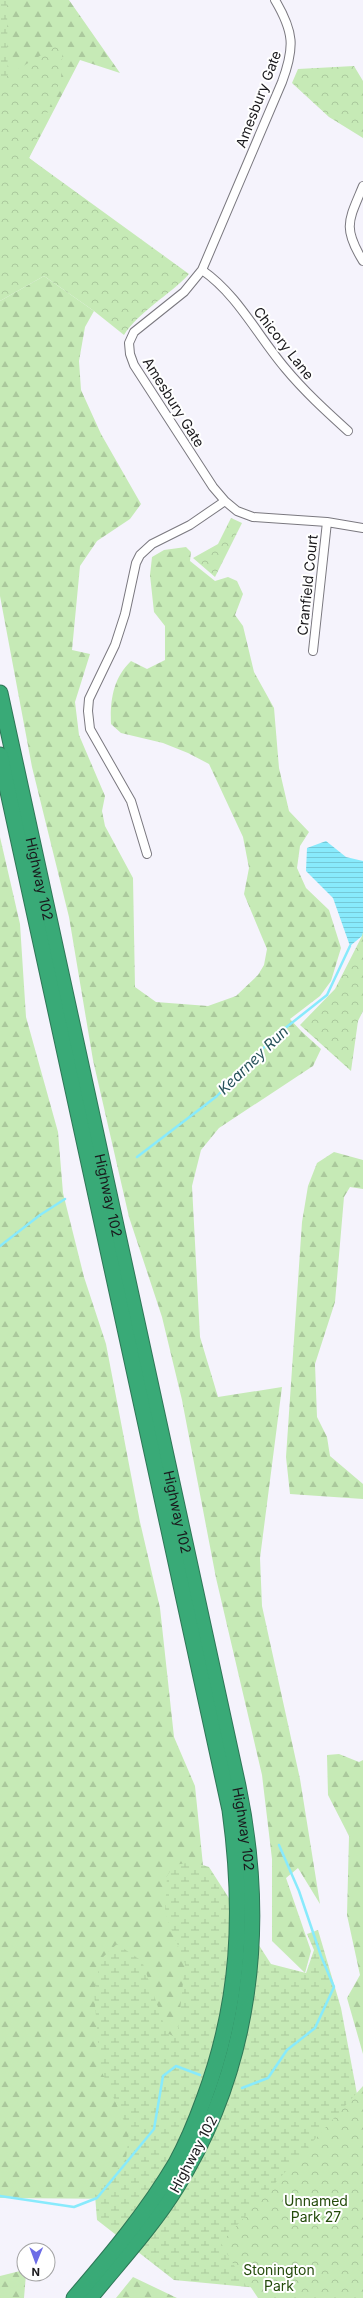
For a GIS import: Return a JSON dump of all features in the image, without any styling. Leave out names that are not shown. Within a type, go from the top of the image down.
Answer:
[{"type":"highway","name":"Highway 102","points":[[0,693],[246,1822],[252,1890],[251,1968],[241,2031],[219,2102],[208,2127],[176,2188],[157,2216],[90,2298]]},
{"type":"highway","name":"Highway 102","points":[[0,755],[228,1803],[236,1853],[238,1940],[226,2027],[211,2081],[197,2118],[177,2162],[134,2226],[74,2298]]},
{"type":"street","name":"Amesbury Gate","points":[[275,0],[288,23],[292,41],[291,55],[202,270],[184,292],[134,332],[129,342],[130,354],[134,365],[225,501],[238,511],[253,517],[327,522],[363,528]]},
{"type":"street","points":[[363,186],[349,225],[354,246],[363,261]]},
{"type":"street","name":"Chicory Lane","points":[[202,270],[218,281],[284,367],[299,384],[348,431]]},
{"type":"street","points":[[146,854],[131,801],[90,728],[88,711],[89,699],[115,645],[125,614],[136,563],[140,555],[152,544],[190,525],[225,501]]},
{"type":"street","name":"Cranfield Court","points":[[313,651],[327,522]]},
{"type":"green space","points":[[0,0],[69,0],[120,73],[80,60],[29,158],[54,177],[0,198]]},
{"type":"green space","points":[[0,0],[7,0],[8,108],[0,155]]},
{"type":"green space","points":[[63,42],[61,79],[29,158],[189,274],[137,319],[124,335],[94,311],[44,276],[0,301],[0,80]]},
{"type":"green space","points":[[354,66],[363,81],[363,138],[329,117],[292,83],[298,69]]},
{"type":"green space","points":[[44,276],[94,311],[85,327],[79,361],[81,390],[101,434],[141,504],[130,519],[97,541],[80,566],[72,650],[90,654],[75,702],[79,735],[105,796],[102,811],[105,826],[133,878],[135,987],[156,1002],[208,1006],[236,996],[258,975],[264,965],[267,949],[244,894],[249,868],[243,837],[209,764],[188,753],[163,743],[121,733],[111,724],[112,698],[116,682],[125,668],[131,661],[147,669],[165,660],[165,626],[154,612],[150,575],[152,557],[164,550],[186,547],[191,552],[190,561],[215,581],[228,577],[237,581],[243,594],[235,615],[243,626],[254,672],[274,708],[279,768],[289,811],[309,832],[300,846],[297,868],[306,888],[329,910],[341,948],[331,981],[320,996],[290,1019],[321,1049],[313,1066],[219,1128],[201,1150],[192,1186],[200,1337],[218,1397],[282,1387],[260,1558],[262,1606],[300,1779],[320,1904],[298,1868],[286,1878],[311,1951],[305,1973],[272,1941],[272,1859],[262,1775],[216,1578],[182,1400],[162,1317],[129,1217],[93,1060],[69,917],[32,767],[0,596],[0,301]]},
{"type":"green space","points":[[231,518],[242,523],[215,577],[193,558],[218,544]]},
{"type":"green space","points":[[0,837],[20,924],[26,1017],[58,1132],[63,1193],[84,1277],[106,1344],[140,1522],[160,1608],[174,1737],[195,1786],[208,1915],[207,2021],[134,2199],[0,2198]]},
{"type":"green space","points":[[363,921],[363,1011],[358,1021],[351,1071],[300,1025],[335,989],[362,936]]},
{"type":"green space","points":[[334,1152],[363,1160],[363,1189],[350,1187],[344,1197],[335,1302],[315,1364],[317,1417],[327,1437],[330,1456],[363,1484],[363,1499],[290,1494],[286,1457],[302,1222],[308,1186],[317,1163]]},
{"type":"green space","points":[[339,1754],[359,1762],[363,1760],[363,2054],[347,1998],[360,1975],[347,1915],[349,1836],[328,1795],[327,1755]]},
{"type":"green space","name":"Stonington Park","points":[[193,1862],[209,1867],[271,1964],[306,1973],[314,1950],[307,1934],[318,1930],[341,2008],[357,2094],[363,2298],[174,2280],[97,2220],[95,2195],[126,2159],[129,2132],[100,2068],[94,1991],[101,1959],[117,1944],[142,1961],[167,2033],[177,2038],[185,1964],[165,1913],[167,1876],[174,1865]]},
{"type":"green space","name":"Unnamed Park 27","points":[[363,2086],[363,2298],[258,2298],[250,2286],[246,2286],[221,2243]]},
{"type":"green space","points":[[16,2272],[16,2282],[25,2282],[24,2298],[0,2298],[0,2276]]},
{"type":"green space","points":[[133,2277],[177,2298],[116,2298]]},
{"type":"water","points":[[326,841],[346,857],[363,861],[363,932],[362,936],[350,946],[333,898],[306,871],[307,848]]},
{"type":"waterway","name":"Kearney Run","points":[[137,1157],[217,1096],[274,1037],[327,995],[350,946]]},
{"type":"waterway","name":"Kearney Run","points":[[0,1246],[40,1215],[65,1199]]},
{"type":"waterway","points":[[242,2088],[268,2078],[287,2050],[315,2028],[334,1987],[321,1956],[299,1891],[279,1845]]},
{"type":"waterway","points":[[0,2196],[74,2207],[97,2198],[154,2129],[163,2076],[176,2066],[200,2075]]}]
